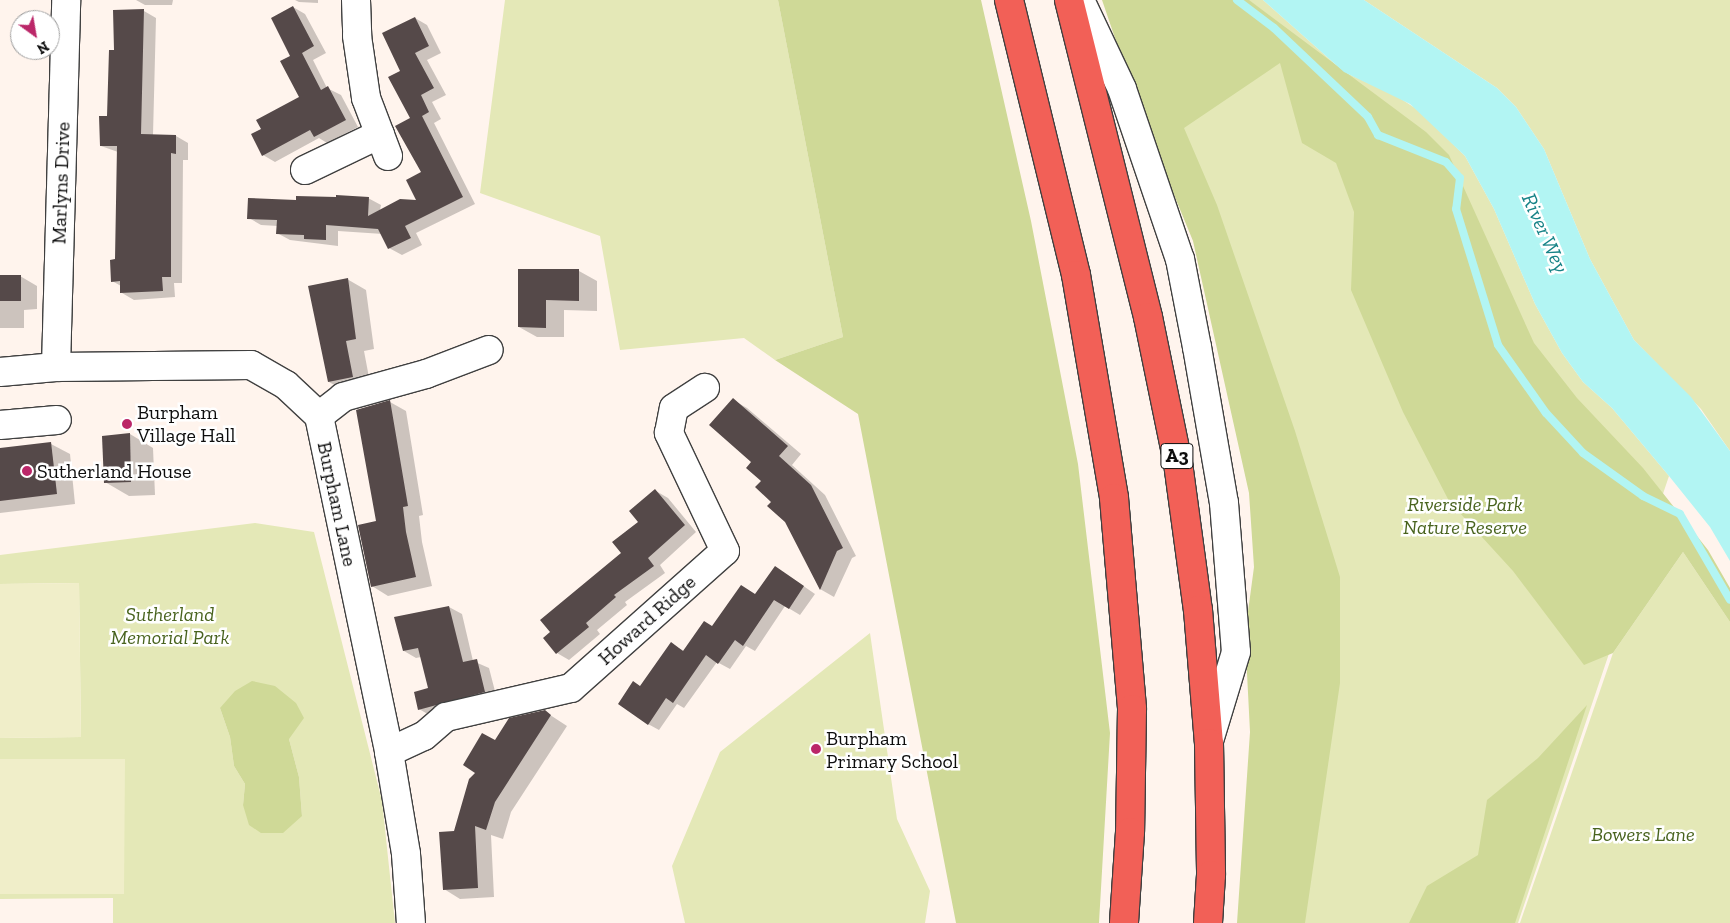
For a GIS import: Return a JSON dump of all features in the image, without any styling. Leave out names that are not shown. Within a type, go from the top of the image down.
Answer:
[{"type":"highway","points":[[1009,0],[1076,274],[1114,498],[1132,710],[1130,832],[1124,923]]},
{"type":"highway","name":"A3","points":[[1069,0],[1148,318],[1178,463],[1198,610],[1209,743],[1211,875],[1208,923]]},
{"type":"street","name":"Marlyns Drive","points":[[56,367],[66,0]]},
{"type":"street","points":[[305,170],[384,145],[366,98],[357,36],[356,0]]},
{"type":"street","points":[[1080,0],[1122,89],[1180,259],[1197,347],[1224,503],[1236,652],[1209,743]]},
{"type":"street","points":[[319,416],[343,397],[426,374],[489,350]]},
{"type":"street","name":"Burpham Lane","points":[[0,372],[56,367],[251,365],[286,385],[319,416],[389,752],[406,854],[411,923]]},
{"type":"street","name":"Howard Ridge","points":[[389,752],[424,736],[446,717],[571,688],[725,551],[668,433],[674,408],[705,388]]},
{"type":"street","points":[[0,425],[57,420]]},
{"type":"green space","points":[[505,0],[778,0],[843,337],[775,360],[744,338],[620,350],[600,236],[480,193]]},
{"type":"green space","points":[[778,0],[981,0],[1031,221],[1078,464],[1110,733],[1099,923],[956,923],[858,414],[775,360],[843,337]]},
{"type":"green space","points":[[1102,0],[1249,0],[1426,132],[1449,155],[1534,343],[1577,398],[1643,468],[1708,550],[1730,588],[1730,622],[1683,552],[1613,653],[1584,665],[1513,571],[1449,501],[1403,412],[1351,290],[1354,212],[1336,163],[1302,143],[1280,63],[1184,128],[1217,205],[1295,431],[1340,577],[1340,683],[1305,923],[1237,923],[1250,732],[1245,634],[1254,567],[1249,493],[1193,241],[1142,117]]},
{"type":"green space","name":"Riverside Park Nature Reserve","points":[[1124,0],[1263,0],[1344,72],[1395,95],[1418,110],[1465,156],[1494,209],[1535,304],[1562,353],[1583,382],[1612,408],[1669,476],[1518,923],[1257,923],[1293,568]]},
{"type":"green space","points":[[1364,0],[1730,0],[1730,451],[1701,409],[1634,340],[1590,259],[1544,149],[1516,107],[1497,88]]},
{"type":"green space","name":"Sutherland Memorial Park","points":[[255,523],[314,532],[382,801],[395,923],[113,923],[113,898],[0,899],[0,894],[124,894],[124,759],[0,759],[0,738],[81,737],[79,583],[0,584],[0,555]],"holes":[[[220,708],[289,739],[299,777],[302,816],[243,805],[245,784],[234,766],[230,737]]]},
{"type":"green space","name":"Bowers Lane","points":[[1683,552],[1730,622],[1730,923],[1520,923],[1613,653]]},
{"type":"green space","points":[[870,633],[897,819],[930,891],[925,923],[685,923],[672,866],[720,752]]},
{"type":"green space","points":[[252,681],[275,686],[296,703],[304,718],[289,739],[299,777],[302,816],[283,833],[261,833],[249,825],[243,805],[245,784],[234,766],[230,737],[220,708],[235,691]]},
{"type":"green space","points":[[1587,705],[1515,923],[1409,923],[1427,886],[1478,855],[1487,800],[1538,758]]},
{"type":"shaded area","points":[[79,583],[81,737],[0,738],[0,584]]},
{"type":"shaded area","points":[[0,759],[125,759],[124,894],[0,894]]},
{"type":"water","name":"River Wey","points":[[1263,0],[1364,0],[1497,88],[1516,107],[1544,149],[1590,259],[1634,340],[1691,397],[1730,451],[1730,561],[1710,527],[1669,476],[1612,408],[1583,382],[1562,353],[1535,304],[1494,209],[1465,156],[1410,104],[1344,72]]},
{"type":"building","points":[[293,6],[314,46],[302,53],[321,90],[328,86],[346,120],[314,137],[310,130],[262,156],[251,134],[261,129],[256,120],[299,97],[280,61],[290,56],[271,18]]},
{"type":"building","points":[[144,9],[141,134],[176,135],[176,154],[171,153],[171,277],[162,277],[163,291],[120,293],[120,281],[111,282],[110,260],[115,259],[117,146],[100,146],[99,116],[107,116],[109,50],[114,50],[113,10]]},
{"type":"building","points":[[415,17],[429,46],[415,53],[434,88],[421,95],[429,112],[422,116],[463,197],[405,226],[411,238],[388,249],[378,229],[326,225],[326,240],[304,239],[304,235],[276,234],[277,220],[247,219],[248,198],[296,200],[296,196],[336,197],[336,195],[369,197],[368,216],[400,199],[416,200],[406,180],[421,172],[395,126],[410,118],[388,77],[400,71],[382,33]]},
{"type":"building","points":[[518,269],[579,269],[579,301],[546,300],[546,328],[518,327]]},
{"type":"building","points":[[0,275],[21,275],[21,301],[0,301]]},
{"type":"building","points":[[348,278],[356,339],[346,341],[353,377],[328,382],[308,286]]},
{"type":"building","points":[[733,398],[788,446],[779,456],[811,485],[843,548],[837,551],[820,590],[785,522],[767,506],[771,502],[755,487],[761,481],[746,468],[751,462],[709,425]]},
{"type":"building","points":[[390,400],[408,506],[403,507],[406,532],[416,577],[371,587],[358,525],[376,521],[356,410]]},
{"type":"building","points":[[130,433],[131,482],[104,483],[102,436]]},
{"type":"building","name":"Sutherland House","points":[[51,442],[57,494],[0,501],[0,448]]},
{"type":"building","points":[[655,489],[685,525],[648,558],[654,566],[614,595],[616,597],[586,623],[589,627],[556,654],[543,638],[550,632],[540,620],[621,553],[612,542],[638,522],[629,511]]},
{"type":"building","points":[[775,566],[804,586],[789,609],[774,600],[743,646],[735,640],[718,664],[706,655],[673,703],[666,698],[648,725],[618,704],[633,681],[640,686],[671,642],[683,651],[704,621],[712,626],[741,585],[755,594]]},
{"type":"building","points":[[449,606],[463,662],[477,659],[485,692],[418,710],[414,692],[428,688],[418,648],[403,651],[394,617]]},
{"type":"building","points":[[545,710],[551,715],[495,802],[486,830],[475,826],[478,888],[443,890],[439,832],[454,831],[469,779],[475,773],[463,765],[482,733],[495,740],[509,718]]},
{"type":"waterway","points":[[1237,0],[1274,28],[1368,117],[1378,135],[1446,162],[1460,178],[1456,209],[1498,345],[1546,413],[1583,453],[1643,496],[1680,514],[1730,600]]},
{"type":"place","name":"Burpham Village Hall","points":[[127,424]]},
{"type":"place","name":"Sutherland House","points":[[27,471]]},
{"type":"place","name":"Burpham Primary School","points":[[816,749]]}]
